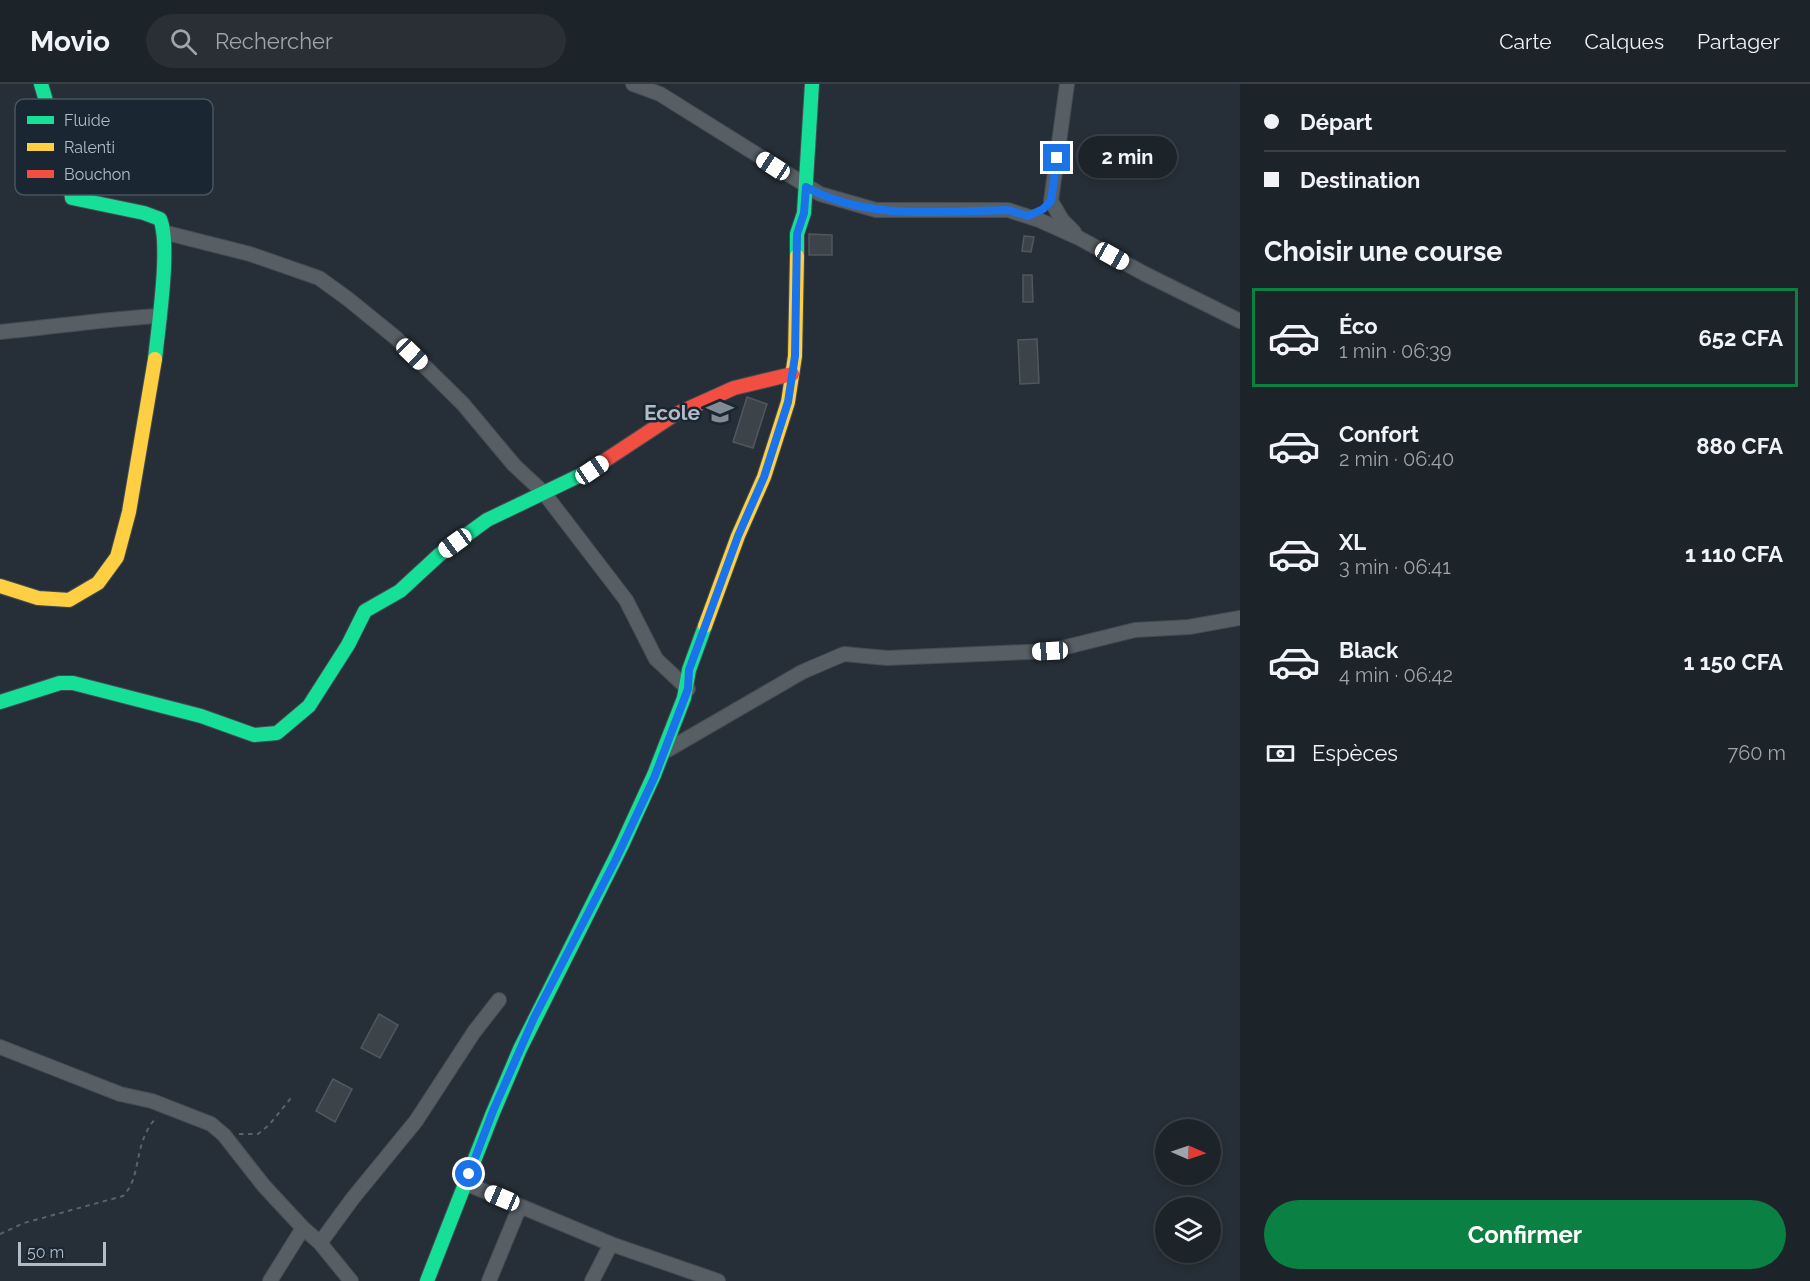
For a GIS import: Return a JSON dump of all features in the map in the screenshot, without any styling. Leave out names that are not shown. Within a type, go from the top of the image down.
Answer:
[{"type":"street","points":[[40,84],[45,99]]},
{"type":"street","points":[[633,84],[660,94],[820,194],[844,203],[876,210],[1008,210],[1028,216],[1079,238],[1240,321]]},
{"type":"street","points":[[427,1281],[493,1111],[534,1018],[615,861],[664,752],[688,689],[689,670],[738,536],[764,477],[788,402],[795,356],[797,234],[804,213],[812,84]]},
{"type":"street","points":[[1028,216],[1043,209],[1051,201],[1067,84]]},
{"type":"street","points":[[0,586],[38,598],[69,600],[98,584],[117,557],[129,512],[153,379],[163,271],[163,232],[160,219],[144,213],[72,198],[72,195]]},
{"type":"street","points":[[1051,201],[1062,220],[1079,238]]},
{"type":"street","points":[[163,232],[250,254],[319,278],[396,338],[463,404],[514,465],[544,493],[626,600],[656,659],[688,689]]},
{"type":"street","points":[[0,332],[50,328],[108,318],[159,316]]},
{"type":"street","points":[[1,700],[60,683],[73,683],[201,716],[254,735],[277,733],[309,706],[348,645],[365,611],[400,591],[439,555],[487,520],[592,470],[674,415],[734,388],[792,374]]},
{"type":"street","points":[[664,752],[802,672],[844,654],[887,658],[1050,651],[1135,630],[1190,627],[1240,618]]},
{"type":"street","points":[[320,1243],[353,1198],[416,1121],[474,1032],[499,1000]]},
{"type":"street","points":[[0,1047],[120,1094],[167,1106],[211,1124],[244,1158],[264,1186],[320,1243],[342,1278]]},
{"type":"street","points":[[465,1183],[611,1244],[718,1281]]},
{"type":"street","points":[[489,1281],[520,1206]]},
{"type":"street","points":[[270,1281],[303,1228]]},
{"type":"street","points":[[592,1281],[611,1244]]},
{"type":"path","points":[[232,1131],[243,1135],[258,1134],[269,1125],[291,1098]]},
{"type":"path","points":[[0,1234],[24,1223],[123,1196],[132,1187],[138,1153],[147,1127],[167,1106]]},
{"type":"building","points":[[809,234],[832,235],[832,255],[809,255]]},
{"type":"building","points":[[1024,236],[1034,237],[1031,252],[1022,251]]},
{"type":"building","points":[[1023,275],[1032,275],[1033,302],[1023,302]]},
{"type":"building","points":[[1037,339],[1039,383],[1020,384],[1018,340]]},
{"type":"building","points":[[747,397],[767,404],[753,448],[733,442]]},
{"type":"building","points":[[379,1014],[398,1025],[380,1058],[361,1048]]},
{"type":"building","points":[[333,1079],[352,1089],[335,1122],[316,1111]]},
{"type":"traffic: fast","points":[[41,84],[45,99]]},
{"type":"traffic: fast","points":[[797,256],[797,234],[804,213],[812,84]]},
{"type":"traffic: fast","points":[[72,195],[72,198],[144,213],[160,219],[163,231],[164,266],[155,359]]},
{"type":"traffic: fast","points":[[0,702],[60,683],[73,683],[201,716],[254,735],[277,733],[309,706],[348,645],[365,611],[400,591],[439,555],[487,520],[589,471]]},
{"type":"traffic: fast","points":[[427,1281],[520,1049],[622,845],[654,775],[684,698],[689,670],[705,626]]},
{"type":"traffic: slow","points":[[705,626],[738,536],[764,477],[788,402],[795,356],[797,256]]},
{"type":"traffic: slow","points":[[0,586],[38,598],[69,600],[98,583],[117,557],[129,512],[155,359]]},
{"type":"traffic: jam","points":[[589,471],[674,415],[734,388],[792,374]]},
{"type":"place","name":"Ecole","points":[[720,412]]},
{"type":"route","points":[[469,1174],[493,1111],[534,1018],[615,861],[654,778],[688,689],[689,670],[738,536],[764,477],[788,402],[795,356],[797,234],[804,213],[806,187],[844,203],[876,210],[911,212],[1008,210],[1028,216],[1043,209],[1051,201],[1057,158]]}]
